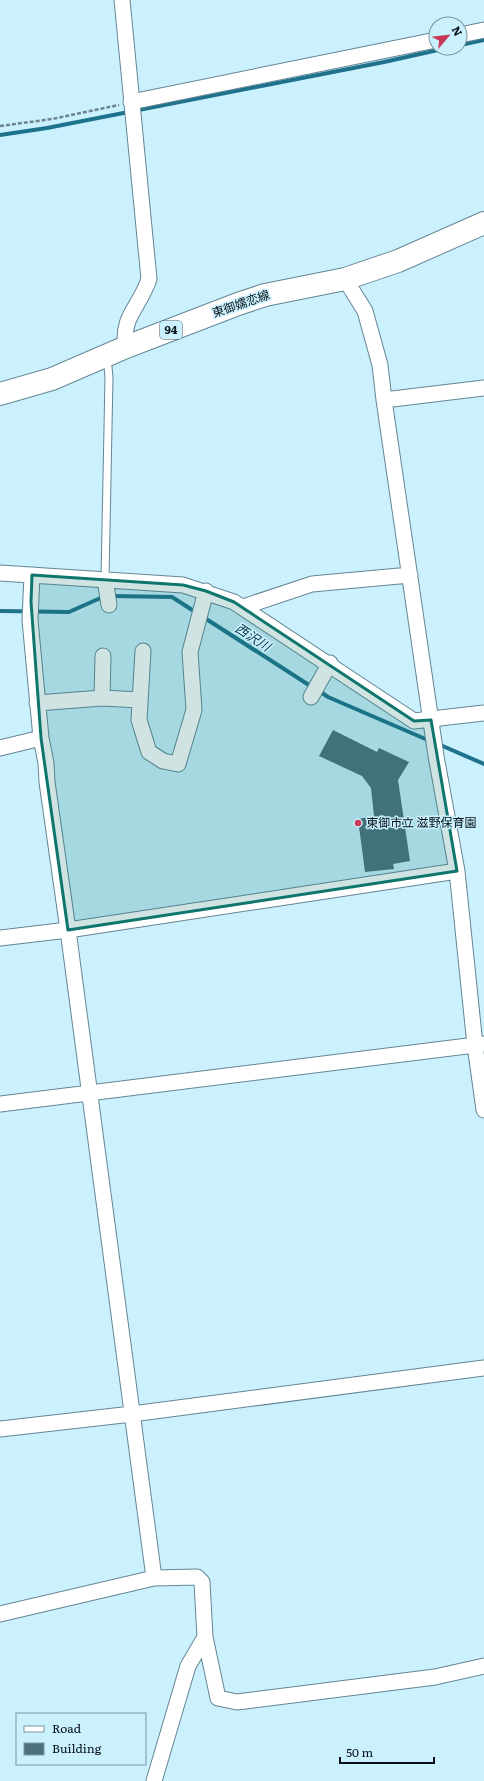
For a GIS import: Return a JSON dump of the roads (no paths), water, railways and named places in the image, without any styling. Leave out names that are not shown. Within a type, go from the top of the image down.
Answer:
[{"type":"main road","name":"東御嬬恋線","points":[[0,394],[52,379],[126,347],[238,304],[265,295],[346,279],[398,261],[484,223]]},
{"type":"street","points":[[122,0],[149,279],[142,296],[127,321],[124,335],[126,347]]},
{"type":"street","points":[[468,33],[484,30]]},
{"type":"street","points":[[132,102],[428,42]]},
{"type":"street","points":[[346,279],[365,311],[380,365],[436,756],[457,871],[480,1045],[484,1110]]},
{"type":"street","points":[[384,400],[484,388]]},
{"type":"street","points":[[0,573],[32,574],[106,583],[183,585],[206,591],[243,607],[330,663],[414,721],[432,726],[484,713]]},
{"type":"street","points":[[32,574],[30,619],[41,738],[46,763],[47,782],[154,1578]]},
{"type":"street","points":[[243,607],[312,584],[410,575]]},
{"type":"street","points":[[106,583],[109,605]]},
{"type":"street","points":[[143,651],[139,720],[149,752],[163,761],[178,764],[194,710],[190,652],[206,591]]},
{"type":"street","points":[[102,698],[103,656]]},
{"type":"street","points":[[311,697],[330,663]]},
{"type":"street","points":[[38,703],[102,698],[140,700]]},
{"type":"street","points":[[0,748],[41,738]]},
{"type":"street","points":[[0,938],[68,930],[457,871]]},
{"type":"street","points":[[0,1104],[480,1045]]},
{"type":"street","points":[[0,1429],[132,1414],[484,1368]]},
{"type":"street","points":[[0,1614],[154,1578],[197,1577],[202,1582],[205,1637],[218,1698],[237,1702],[435,1677],[484,1666]]},
{"type":"street","points":[[154,1781],[188,1666],[205,1637]]},
{"type":"lane","points":[[104,357],[108,367],[109,377],[106,583]]},
{"type":"waterway","points":[[468,43],[484,40]]},
{"type":"waterway","points":[[0,135],[47,128],[428,52]]},
{"type":"waterway","name":"西沢川","points":[[0,611],[69,612],[105,596]]},
{"type":"waterway","name":"西沢川","points":[[111,596],[172,597],[312,687]]},
{"type":"waterway","name":"西沢川","points":[[318,690],[328,697],[430,741]]},
{"type":"waterway","name":"西沢川","points":[[438,744],[484,764]]},
{"type":"place","name":"東御市立 滋野保育園","points":[[358,823]]}]
